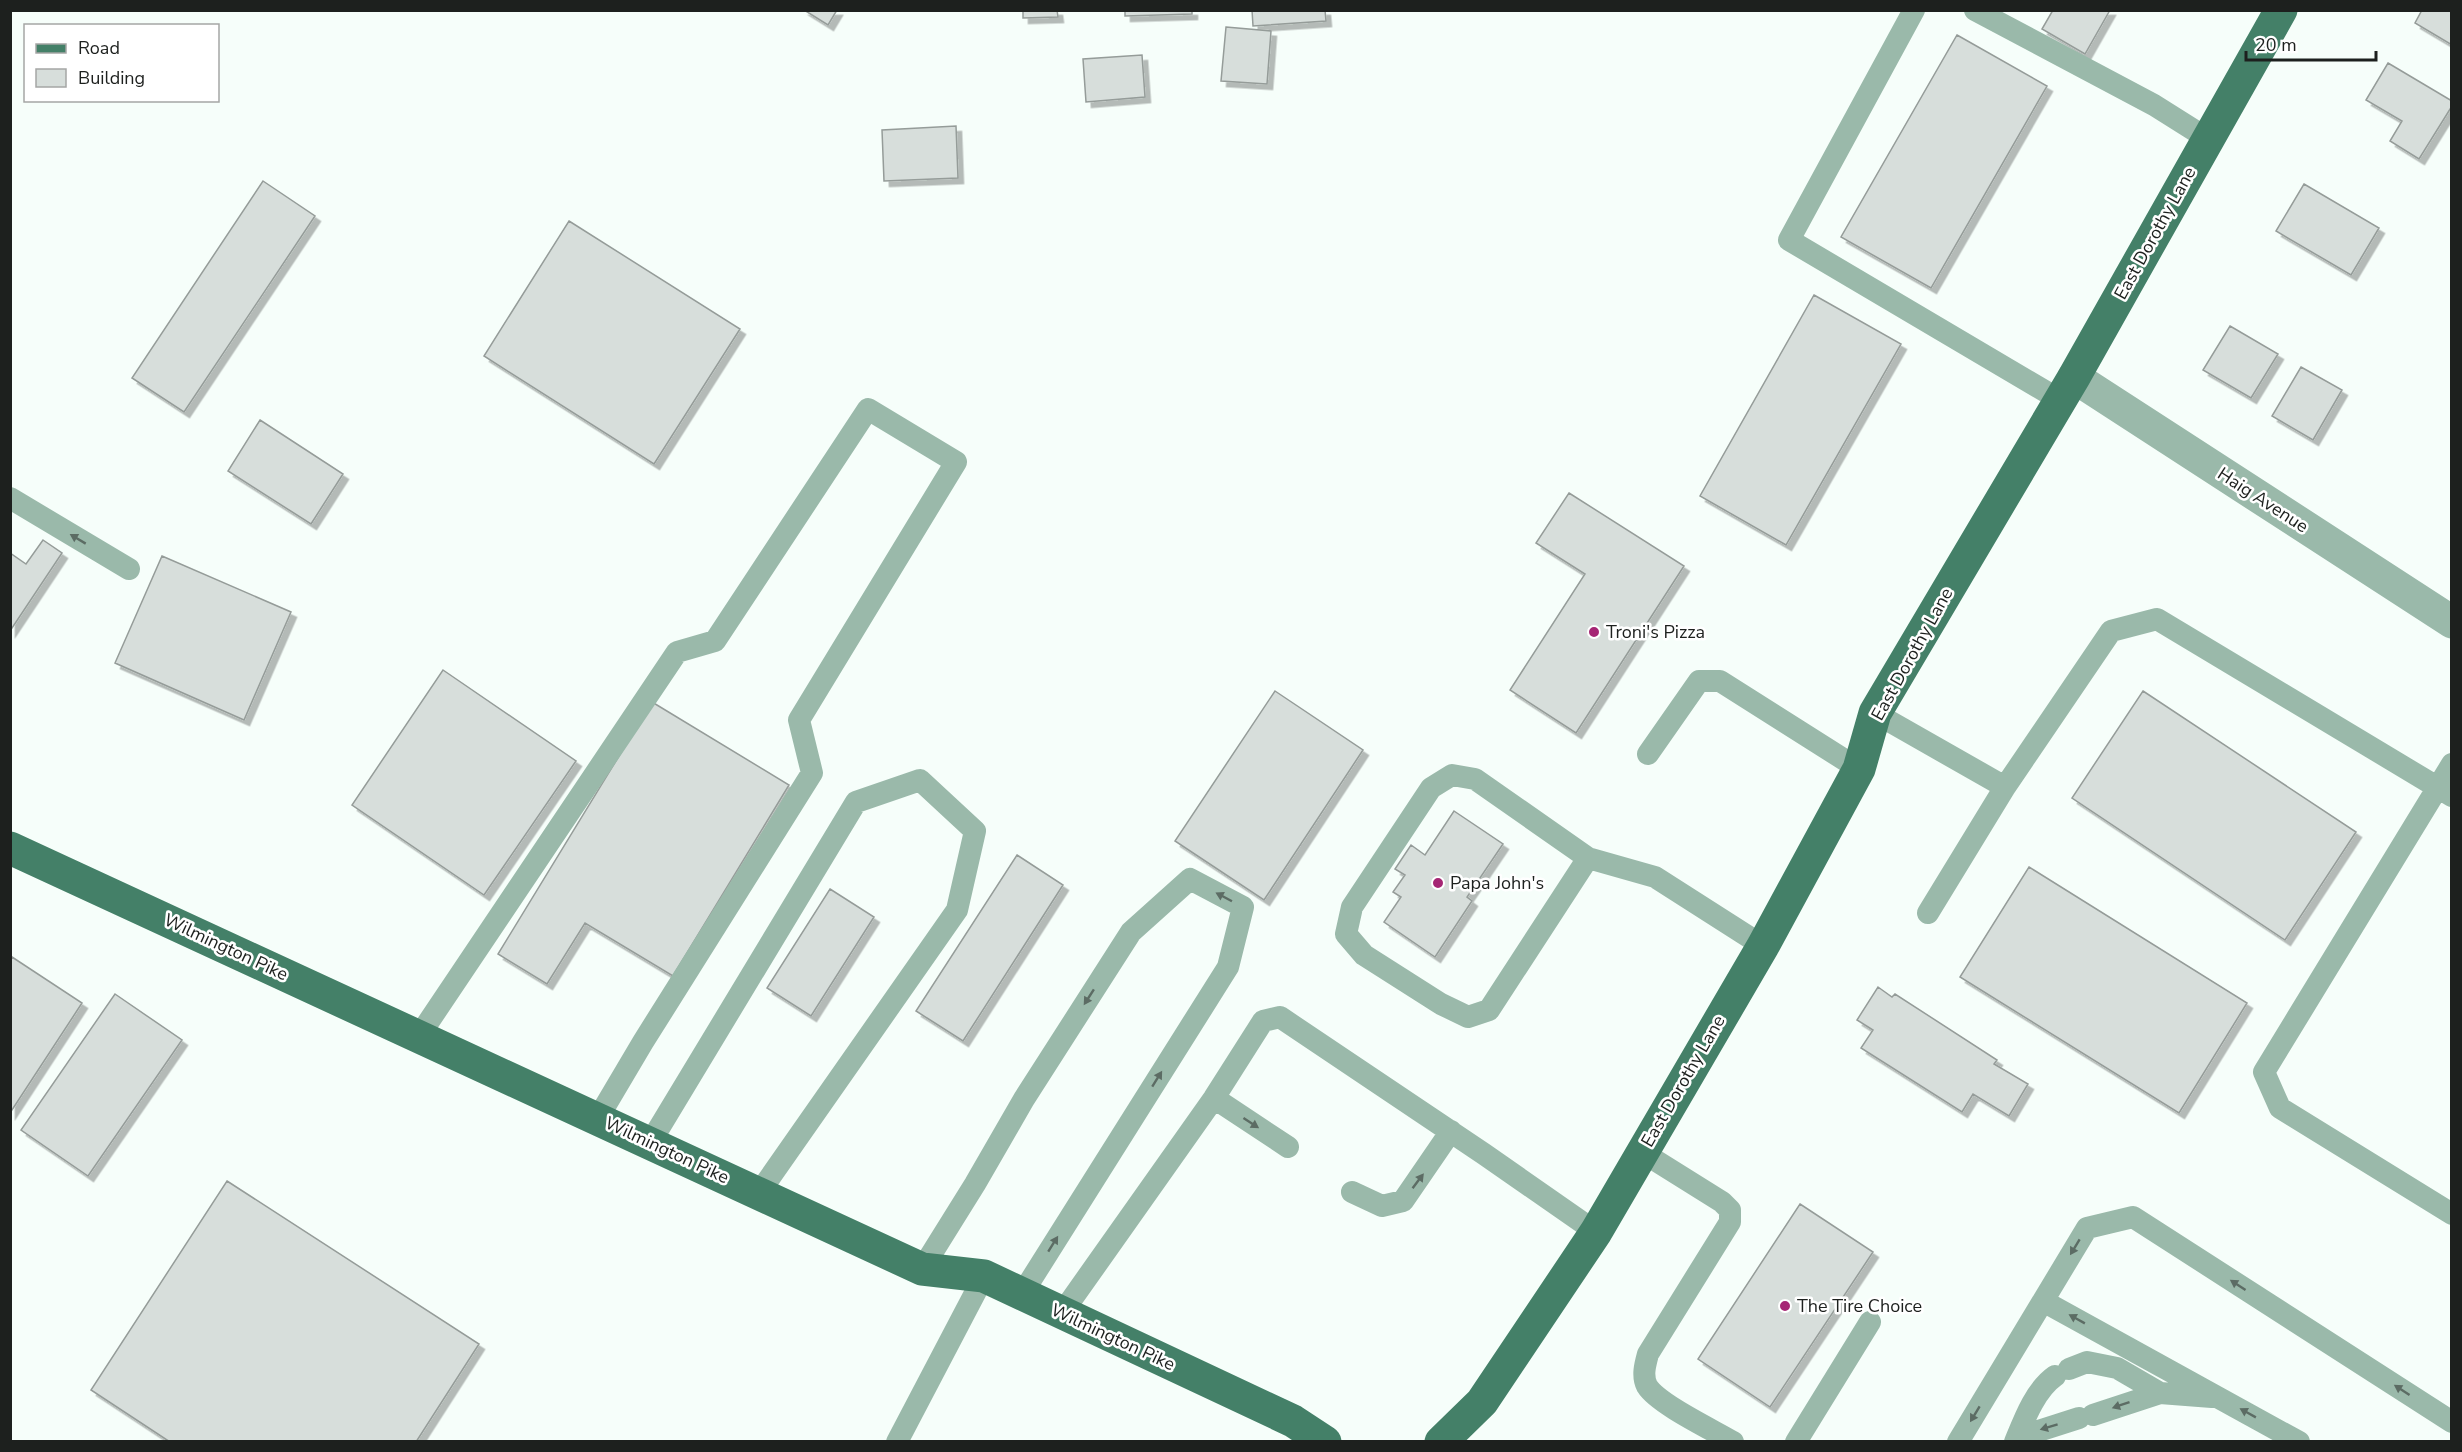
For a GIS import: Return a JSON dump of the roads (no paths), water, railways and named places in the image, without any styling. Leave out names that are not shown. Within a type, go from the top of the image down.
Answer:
[{"type":"main road","name":"East Dorothy Lane","points":[[1440,1442],[1482,1402],[1596,1232],[1763,945],[1859,769],[1875,713],[2067,389],[2281,10]]},
{"type":"main road","name":"Wilmington Pike","points":[[12,853],[419,1036],[922,1269],[984,1276],[1293,1420],[1325,1442]]},
{"type":"street","name":"Haig Avenue","points":[[2067,389],[2451,622]]},
{"type":"lane","points":[[1914,10],[1789,240],[2067,389]]},
{"type":"lane","points":[[1975,10],[2154,105],[2208,140]]},
{"type":"lane","points":[[419,1036],[676,652],[715,641],[868,409],[956,462],[799,720],[812,772],[598,1118]]},
{"type":"lane","points":[[10,498],[129,569]]},
{"type":"lane","points":[[1928,913],[2005,786],[2111,631],[2157,619],[2444,791]]},
{"type":"lane","points":[[1648,754],[1699,681],[1720,681],[1859,769]]},
{"type":"lane","points":[[1875,713],[2005,786]]},
{"type":"lane","points":[[2451,764],[2444,791],[2264,1072],[2280,1107],[2451,1214]]},
{"type":"lane","points":[[1588,858],[1489,1010],[1468,1017],[1441,1004],[1364,955],[1346,934],[1352,907],[1431,788],[1452,775],[1475,779],[1588,858],[1655,878],[1763,945]]},
{"type":"lane","points":[[650,1143],[856,802],[920,780],[975,831],[957,910],[759,1193]]},
{"type":"lane","points":[[922,1269],[1024,1099],[1131,932],[1190,879],[1243,907],[1228,967],[1022,1294]]},
{"type":"lane","points":[[1062,1313],[1214,1098],[1263,1021],[1280,1017],[1451,1131],[1596,1232]]},
{"type":"lane","points":[[1214,1098],[1288,1147]]},
{"type":"lane","points":[[1352,1192],[1382,1206],[1403,1201],[1451,1131]]},
{"type":"lane","points":[[1642,1152],[1722,1202],[1730,1210],[1730,1222],[1648,1354],[1644,1371],[1647,1385],[1658,1397],[1732,1442]]},
{"type":"lane","points":[[1958,1442],[2087,1228],[2133,1217],[2451,1422]]},
{"type":"lane","points":[[897,1442],[984,1276]]},
{"type":"lane","points":[[2043,1301],[2299,1442]]},
{"type":"lane","points":[[1796,1442],[1870,1322]]},
{"type":"lane","points":[[2015,1442],[2028,1412],[2049,1381],[2087,1362],[2117,1368],[2160,1393]]},
{"type":"lane","points":[[2023,1442],[2029,1434],[2160,1393],[2220,1397]]},
{"type":"place","name":"Troni's Pizza","points":[[1594,632]]},
{"type":"place","name":"Papa John's","points":[[1438,883]]},
{"type":"place","name":"The Tire Choice","points":[[1785,1306]]}]
